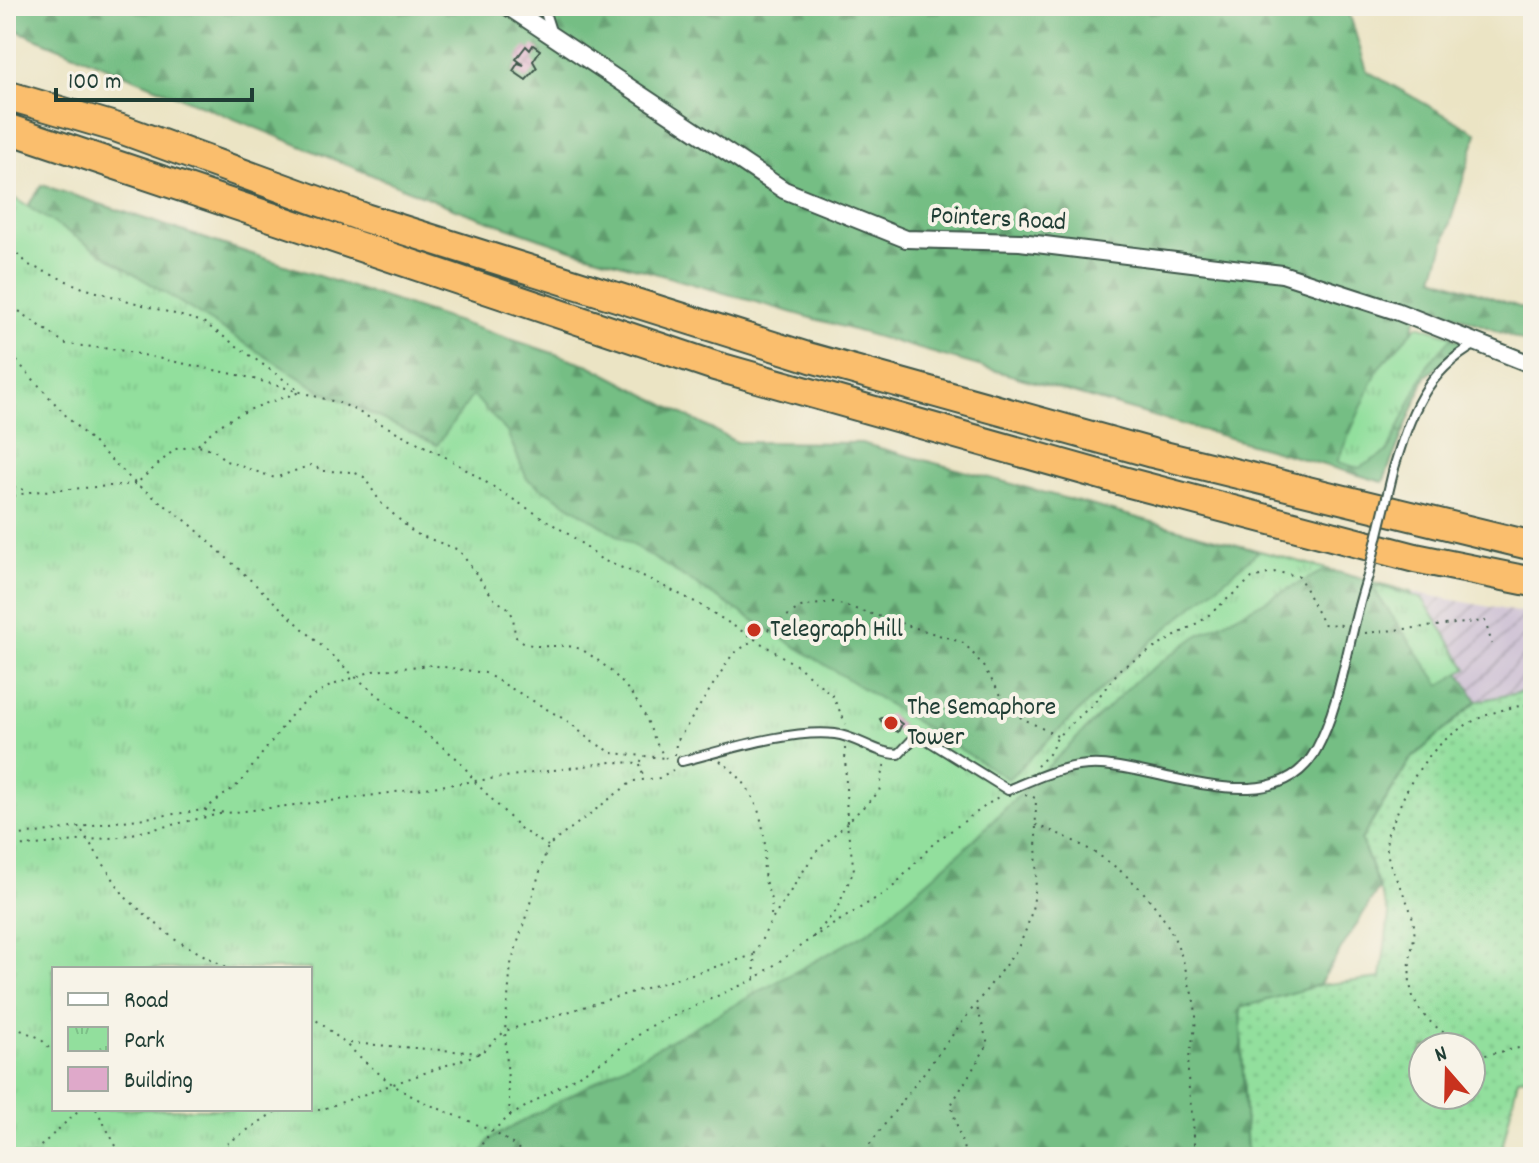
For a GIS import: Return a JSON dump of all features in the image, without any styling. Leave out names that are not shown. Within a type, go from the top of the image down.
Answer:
[{"type":"highway","points":[[6,95],[118,128],[365,218],[811,358],[1152,453],[1533,546]]},
{"type":"highway","points":[[6,128],[715,366],[1145,487],[1415,558],[1533,582]]},
{"type":"street","name":"Pointers Road","points":[[507,6],[784,190],[906,239],[1020,242],[1282,274],[1480,342],[1533,365]]},
{"type":"lane","points":[[543,6],[553,35]]},
{"type":"lane","points":[[678,759],[809,736],[851,737],[887,753],[899,754],[915,737],[921,736],[1008,790],[1058,769],[1100,764],[1243,790],[1270,787],[1295,775],[1314,754],[1325,729],[1406,426],[1424,389],[1443,365],[1480,342]]},
{"type":"path","points":[[6,243],[29,265],[83,288],[203,322],[301,392]]},
{"type":"path","points":[[6,302],[66,344],[119,350],[343,404],[449,459],[573,537],[602,560],[697,603],[799,667],[832,695],[851,737],[844,750],[847,825],[854,870],[836,911],[813,937]]},
{"type":"path","points":[[6,349],[69,419],[136,484],[236,564],[354,676],[460,761],[476,783],[522,830],[548,846]]},
{"type":"path","points":[[198,446],[212,429],[242,411],[301,392]]},
{"type":"path","points":[[6,498],[30,492],[136,484],[175,449],[198,446],[213,449],[226,461],[275,478],[311,465],[324,471],[353,472],[364,477],[381,503],[414,533],[459,550],[495,600],[507,607],[513,616],[515,636],[522,642],[532,647],[570,645],[597,660],[623,682],[666,758]]},
{"type":"path","points":[[6,484],[30,492]]},
{"type":"path","points":[[1035,768],[1049,754],[1058,736],[1094,703],[1121,668],[1204,619],[1252,578],[1276,572],[1299,576],[1323,624],[1338,627],[1355,619]]},
{"type":"path","points":[[678,759],[676,743],[732,655],[800,607],[833,602],[964,643],[981,663],[1012,713],[1058,736]]},
{"type":"path","points":[[1352,634],[1485,621],[1492,644]]},
{"type":"path","points":[[204,810],[240,783],[293,713],[330,686],[354,676],[430,665],[485,673],[569,722],[591,741],[613,753],[678,759]]},
{"type":"path","points":[[1442,1031],[1422,1016],[1409,989],[1415,927],[1409,902],[1390,863],[1387,838],[1412,777],[1446,738],[1467,722],[1511,707],[1533,704]]},
{"type":"path","points":[[755,979],[754,955],[770,923],[815,853],[879,792],[887,753]]},
{"type":"path","points":[[709,754],[739,774],[755,802],[764,837],[763,870],[774,900],[770,923]]},
{"type":"path","points":[[643,757],[640,763],[643,778]]},
{"type":"path","points":[[510,1116],[505,1031],[511,964],[548,846],[606,800],[643,778],[659,778],[678,759]]},
{"type":"path","points":[[6,848],[119,837],[227,813],[476,783],[612,762],[640,763]]},
{"type":"path","points":[[6,774],[11,798],[6,812]]},
{"type":"path","points":[[472,1157],[491,1132],[510,1116],[604,1060],[651,1026],[755,979],[813,937],[891,889],[934,843],[1008,790],[1036,798],[1038,885],[1030,926],[976,1004],[860,1157]]},
{"type":"path","points":[[6,837],[204,810],[227,813]]},
{"type":"path","points":[[1035,825],[1069,837],[1109,859],[1139,885],[1168,925],[1179,947],[1196,1017],[1188,1046],[1193,1157]]},
{"type":"path","points":[[1533,828],[1533,848]]},
{"type":"path","points":[[82,829],[85,840],[125,897],[174,939],[225,967]]},
{"type":"path","points":[[13,837],[15,847]]},
{"type":"path","points":[[312,1109],[320,1110],[481,1053],[505,1031],[754,955]]},
{"type":"path","points":[[966,1157],[951,1105],[988,1044],[976,1004]]},
{"type":"path","points":[[312,1017],[348,1043],[392,1084],[443,1112],[491,1132],[527,1157]]},
{"type":"path","points":[[6,1024],[40,1038],[52,1052]]},
{"type":"path","points":[[348,1043],[481,1053]]},
{"type":"path","points":[[1487,1055],[1533,1045]]},
{"type":"path","points":[[29,1157],[78,1111]]},
{"type":"path","points":[[97,1111],[122,1157]]},
{"type":"path","points":[[207,1157],[276,1111]]},
{"type":"shaded area","points":[[1411,592],[1533,615],[1533,690],[1477,701]]},
{"type":"green space","points":[[6,6],[1347,6],[1367,71],[1477,133],[1434,277],[1533,312],[1533,345],[1422,302],[1413,328],[1470,343],[1426,376],[1383,482],[571,249],[458,210],[6,26]]},
{"type":"green space","points":[[42,185],[589,365],[736,442],[861,443],[1411,592],[1477,701],[1410,760],[1361,840],[1379,888],[1319,985],[1240,1008],[1247,1157],[274,1157],[385,1090],[25,210]]},
{"type":"green space","points":[[6,193],[316,388],[437,445],[473,395],[507,432],[527,479],[1008,779],[1153,640],[1259,551],[1327,569],[1197,636],[1135,681],[963,850],[870,931],[490,1139],[480,1157],[6,1157]]},
{"type":"green space","points":[[1418,325],[1453,336],[1428,364],[1388,451],[1359,468],[1337,462],[1379,367]]},
{"type":"green space","points":[[1379,586],[1423,599],[1467,669],[1440,685],[1372,587]]},
{"type":"green space","points":[[1533,690],[1533,1077],[1518,1078],[1500,1157],[1247,1157],[1240,1007],[1319,985],[1381,978],[1389,915],[1361,840],[1410,760],[1477,701]]},
{"type":"building","points":[[533,45],[540,50],[533,61],[537,68],[526,80],[513,71],[518,63],[524,65],[516,59],[526,46],[530,50]]},
{"type":"building","name":"The Semaphore Tower","points":[[889,714],[902,724],[898,732],[884,725],[880,719]]},
{"type":"place","name":"Telegraph Hill","points":[[754,630]]},
{"type":"place","name":"The Semaphore Tower","points":[[891,723]]}]
